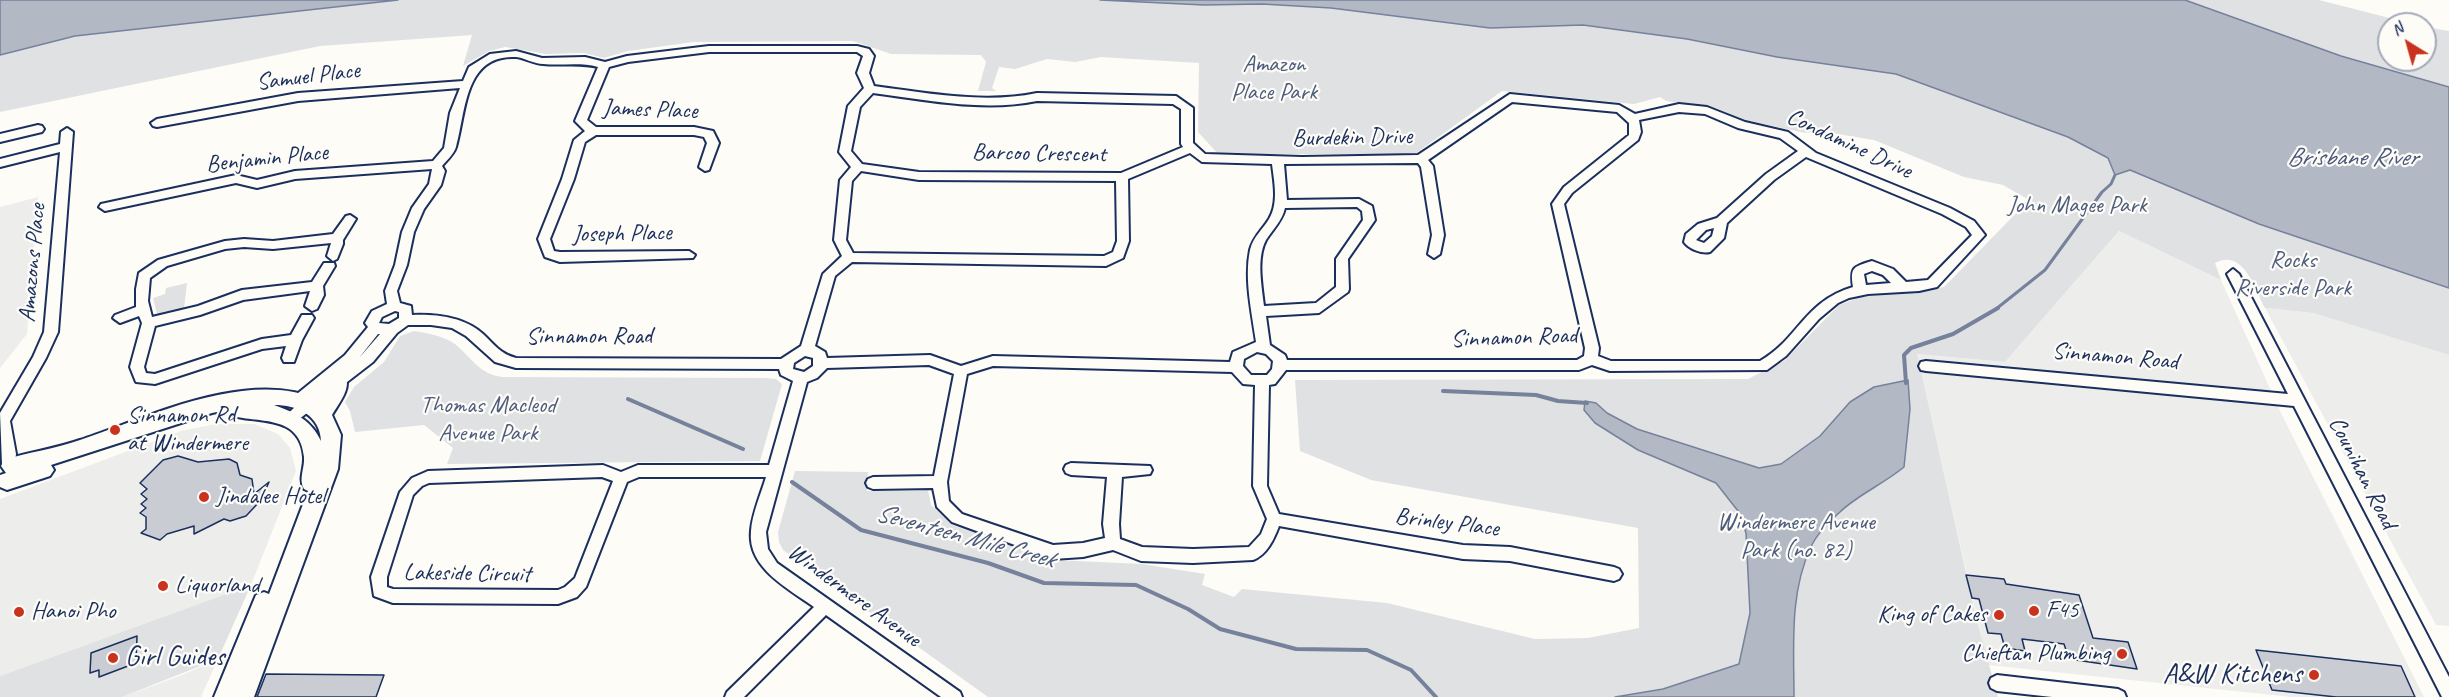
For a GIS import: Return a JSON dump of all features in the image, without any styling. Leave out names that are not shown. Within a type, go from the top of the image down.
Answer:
[{"type":"main road","points":[[5,472],[96,454],[205,414],[248,409],[300,410],[336,391],[338,380]]},
{"type":"main road","points":[[226,697],[315,470],[315,452],[300,410]]},
{"type":"main road","points":[[242,697],[327,469],[330,434],[300,410]]},
{"type":"street","points":[[394,306],[391,291],[401,265],[408,232],[418,208],[435,184],[439,171],[436,165],[450,149],[456,112],[465,84],[476,65],[490,57],[516,54],[542,61],[585,60],[605,65],[627,59],[709,49],[857,49],[865,51],[869,56],[863,73],[870,89]]},
{"type":"street","name":"James Place","points":[[605,65],[597,79],[582,121],[593,131],[694,131],[709,134],[713,143],[705,167]]},
{"type":"street","name":"Samuel Place","points":[[157,123],[298,97],[465,84]]},
{"type":"street","points":[[807,350],[829,274],[849,257],[840,240],[846,180],[858,167],[845,152],[854,106],[870,89],[884,89],[945,99],[1018,101],[1037,97],[1176,100],[1187,108],[1190,148],[1122,177]]},
{"type":"street","name":"Burdekin Drive","points":[[1190,148],[1203,158],[1421,159],[1510,98],[1611,107],[1633,118]]},
{"type":"street","name":"Condamine Drive","points":[[1633,118],[1669,108],[1707,111],[1742,125],[1784,135],[1805,152],[1946,212],[1979,235],[1936,281],[1903,287],[1860,290],[1830,301],[1766,364],[1747,366]]},
{"type":"street","points":[[1591,359],[1592,348],[1559,201],[1568,190],[1634,137],[1637,129],[1633,118]]},
{"type":"street","points":[[0,138],[38,129]]},
{"type":"street","name":"Joseph Place","points":[[593,131],[580,140],[568,179],[544,239],[549,254],[560,257],[689,255]]},
{"type":"street","name":"Amazons Place","points":[[5,472],[11,453],[5,441],[2,424],[51,332],[67,132]]},
{"type":"street","points":[[0,163],[66,147]]},
{"type":"street","points":[[1721,221],[1770,177],[1805,152]]},
{"type":"street","points":[[1421,159],[1427,166],[1438,235],[1434,254]]},
{"type":"street","points":[[1264,348],[1258,311],[1257,247],[1276,217],[1280,204],[1278,160]]},
{"type":"street","name":"Benjamin Place","points":[[105,207],[236,179],[257,184],[295,175],[436,165]]},
{"type":"street","name":"Barcoo Crescent","points":[[849,257],[1106,261],[1119,255],[1123,241],[1122,177],[919,176],[858,167]]},
{"type":"street","points":[[1258,311],[1319,308],[1342,289],[1342,259],[1369,220],[1368,209],[1359,203],[1280,204]]},
{"type":"street","points":[[295,339],[262,345],[147,380],[141,378],[137,367],[149,323],[142,306],[144,276],[163,263],[234,243],[273,245],[336,238],[341,235],[350,219]]},
{"type":"street","points":[[289,358],[295,339],[317,295],[316,286],[331,261],[337,244],[336,238]]},
{"type":"street","points":[[1860,290],[1857,272],[1872,266],[1888,272],[1903,287]]},
{"type":"street","name":"Counihan Road","points":[[2233,274],[2449,694]]},
{"type":"street","points":[[149,323],[200,310],[242,295],[316,286]]},
{"type":"street","points":[[119,313],[142,306]]},
{"type":"street","points":[[338,380],[368,358],[392,329],[405,320],[406,309],[394,306],[377,314],[372,323],[375,327]]},
{"type":"street","name":"Sinnamon Road","points":[[405,320],[438,321],[462,327],[476,336],[495,357],[516,363],[786,364]]},
{"type":"street","points":[[375,327],[392,329]]},
{"type":"street","points":[[300,410],[368,341],[375,327]]},
{"type":"street","points":[[1264,348],[1276,354],[1281,365],[1275,376],[1262,382],[1248,380],[1236,367],[1236,361],[1243,352],[1264,348]]},
{"type":"street","points":[[807,350],[820,356],[822,363],[817,372],[801,378],[788,374],[786,364],[794,354],[807,350]]},
{"type":"street","name":"Sinnamon Road","points":[[1281,365],[1579,365],[1591,359],[1610,366],[1747,366]]},
{"type":"street","points":[[822,363],[930,360],[961,371],[993,361],[1236,367]]},
{"type":"street","name":"Sinnamon Road","points":[[1926,366],[2300,401]]},
{"type":"street","points":[[961,371],[940,483],[942,503],[957,519],[1053,552],[1083,550],[1113,543],[1141,554],[1193,556],[1254,553],[1267,538],[1274,519],[1260,486],[1262,382]]},
{"type":"street","name":"Windermere Avenue","points":[[801,378],[758,532],[762,556],[772,568],[950,696]]},
{"type":"street","points":[[1071,469],[1115,472],[1145,470]]},
{"type":"street","name":"Lakeside Circuit","points":[[621,478],[581,582],[571,592],[558,597],[393,596],[380,591],[379,577],[407,492],[417,482],[428,477],[603,471],[621,478],[639,471],[774,471]]},
{"type":"street","points":[[1113,543],[1111,524],[1115,472]]},
{"type":"street","points":[[873,483],[940,483]]},
{"type":"street","name":"Brinley Place","points":[[1274,519],[1463,552],[1510,554],[1614,574]]},
{"type":"street","points":[[733,697],[826,605]]},
{"type":"street","points":[[1997,683],[2118,697]]},
{"type":"shaded area","points":[[38,197],[27,334],[0,368],[0,207]]},
{"type":"shaded area","points":[[2119,231],[2221,280],[2282,415],[2424,697],[2292,697],[1988,665],[1916,354],[2005,362]]},
{"type":"shaded area","points":[[2265,308],[2313,313],[2449,355],[2449,626],[2436,625]]},
{"type":"shaded area","points":[[216,424],[254,424],[278,434],[290,448],[296,471],[251,585],[0,676],[0,499],[181,431]]},
{"type":"shaded area","points":[[218,659],[201,697],[122,697],[182,675]]},
{"type":"green space","points":[[398,0],[1100,0],[1204,5],[1262,4],[1331,8],[1490,28],[1583,25],[1687,39],[1777,57],[1896,74],[2068,137],[2130,170],[2259,224],[2449,288],[2449,355],[2313,313],[2265,308],[2246,272],[2233,261],[2225,260],[2215,263],[2221,280],[2119,231],[2005,362],[1917,354],[1976,617],[1998,697],[988,697],[783,550],[778,532],[795,471],[868,472],[867,491],[928,490],[931,505],[952,525],[1055,560],[1142,564],[1205,574],[1202,585],[1234,597],[1242,589],[1387,603],[1535,639],[1588,638],[1639,628],[1638,528],[1371,480],[1300,451],[1295,380],[1748,379],[1784,361],[1839,305],[1861,297],[1944,287],[2029,200],[2003,185],[1964,177],[1874,140],[1820,131],[1806,133],[1743,120],[1716,108],[1666,101],[1660,97],[1634,104],[1502,91],[1415,154],[1218,154],[1198,132],[1199,63],[1101,57],[1075,62],[1047,59],[1015,69],[999,67],[992,88],[996,91],[978,91],[986,62],[981,55],[891,54],[853,41],[694,42],[628,51],[604,58],[584,53],[546,54],[505,47],[489,51],[463,66],[472,35],[320,46],[0,112],[0,55],[75,36]]},
{"type":"green space","points":[[2185,0],[2319,0],[2377,15],[2377,66],[2341,56]]},
{"type":"green space","points":[[2437,29],[2449,31],[2449,87],[2397,72],[2437,72]]},
{"type":"green space","points":[[187,283],[184,308],[162,315],[157,314],[153,298],[165,294],[166,288]]},
{"type":"green space","name":"Thomas Macleod Avenue Park","points":[[414,331],[451,341],[487,373],[502,377],[764,378],[776,379],[782,384],[760,461],[447,464],[453,448],[424,425],[355,432],[350,411],[345,402],[354,387],[384,362],[400,336]]},
{"type":"green space","points":[[251,585],[218,659],[122,697],[0,697],[0,676]]},
{"type":"water","points":[[0,0],[398,0],[75,36],[0,55]]},
{"type":"water","name":"Brisbane River","points":[[1100,0],[2185,0],[2341,56],[2377,66],[2377,72],[2397,72],[2449,87],[2449,288],[2259,224],[2130,170],[2115,175],[2108,158],[2068,137],[1896,74],[1777,57],[1687,39],[1583,25],[1490,28],[1331,8],[1262,4],[1204,5]]},
{"type":"water","points":[[1908,380],[1910,409],[1904,467],[1854,500],[1832,520],[1813,542],[1804,565],[1794,621],[1794,697],[1615,697],[1663,689],[1739,664],[1750,613],[1746,533],[1738,511],[1716,483],[1638,450],[1595,423],[1584,410],[1585,401],[1596,403],[1607,413],[1637,429],[1759,468],[1781,464],[1820,436],[1850,402],[1874,387]]},
{"type":"building","name":"Jindalee Hotel","points":[[178,456],[198,462],[229,459],[237,463],[240,475],[252,479],[254,494],[269,482],[261,500],[246,516],[230,521],[224,519],[194,534],[194,526],[167,534],[160,540],[141,533],[146,529],[146,517],[140,513],[146,508],[141,504],[147,499],[141,494],[147,489],[140,483],[163,460]]},
{"type":"building","points":[[1966,575],[2004,579],[2006,584],[2079,595],[2093,638],[2128,642],[2137,669],[2069,659],[2064,644],[2022,639],[2025,651],[2005,648],[2001,634],[1988,633],[1979,599],[1972,598]]},
{"type":"building","name":"Girl Guides","points":[[137,636],[136,663],[99,677],[99,670],[90,673],[91,653]]},
{"type":"building","points":[[2256,650],[2401,666],[2415,697],[2336,697],[2272,690]]},
{"type":"building","points":[[266,674],[384,675],[376,697],[257,697]]},
{"type":"waterway","name":"Seventeen Mile Creek","points":[[1996,309],[2045,270],[2102,192],[2111,184],[2115,175]]},
{"type":"waterway","name":"Seventeen Mile Creek","points":[[1906,383],[1904,355],[1911,348],[1953,334],[1998,308]]},
{"type":"waterway","points":[[1443,391],[1536,395],[1558,401],[1587,403]]},
{"type":"waterway","name":"Seventeen Mile Creek","points":[[628,399],[743,449]]},
{"type":"waterway","name":"Seventeen Mile Creek","points":[[792,482],[861,530],[988,563],[1044,583],[1136,585],[1188,609],[1220,629],[1296,649],[1367,650],[1411,670],[1436,697]]},
{"type":"place","name":"Sinnamon Rd at Windermere","points":[[115,430]]},
{"type":"place","name":"Jindalee Hotel","points":[[204,497]]},
{"type":"place","name":"Liquorland","points":[[163,586]]},
{"type":"place","name":"F45","points":[[2034,611]]},
{"type":"place","name":"Hanoi Pho","points":[[19,612]]},
{"type":"place","name":"King of Cakes","points":[[1999,615]]},
{"type":"place","name":"Chieftan Plumbing","points":[[2122,654]]},
{"type":"place","name":"Girl Guides","points":[[113,658]]},
{"type":"place","name":"A&W Kitchens","points":[[2314,675]]},
{"type":"park label","name":"Amazon Place Park","points":[[1274,79]]},
{"type":"park label","name":"John Magee Park","points":[[2077,206]]},
{"type":"park label","name":"Rocks Riverside Park","points":[[2293,275]]},
{"type":"park label","name":"Windermere Avenue Park (no. 82)","points":[[1796,537]]}]
